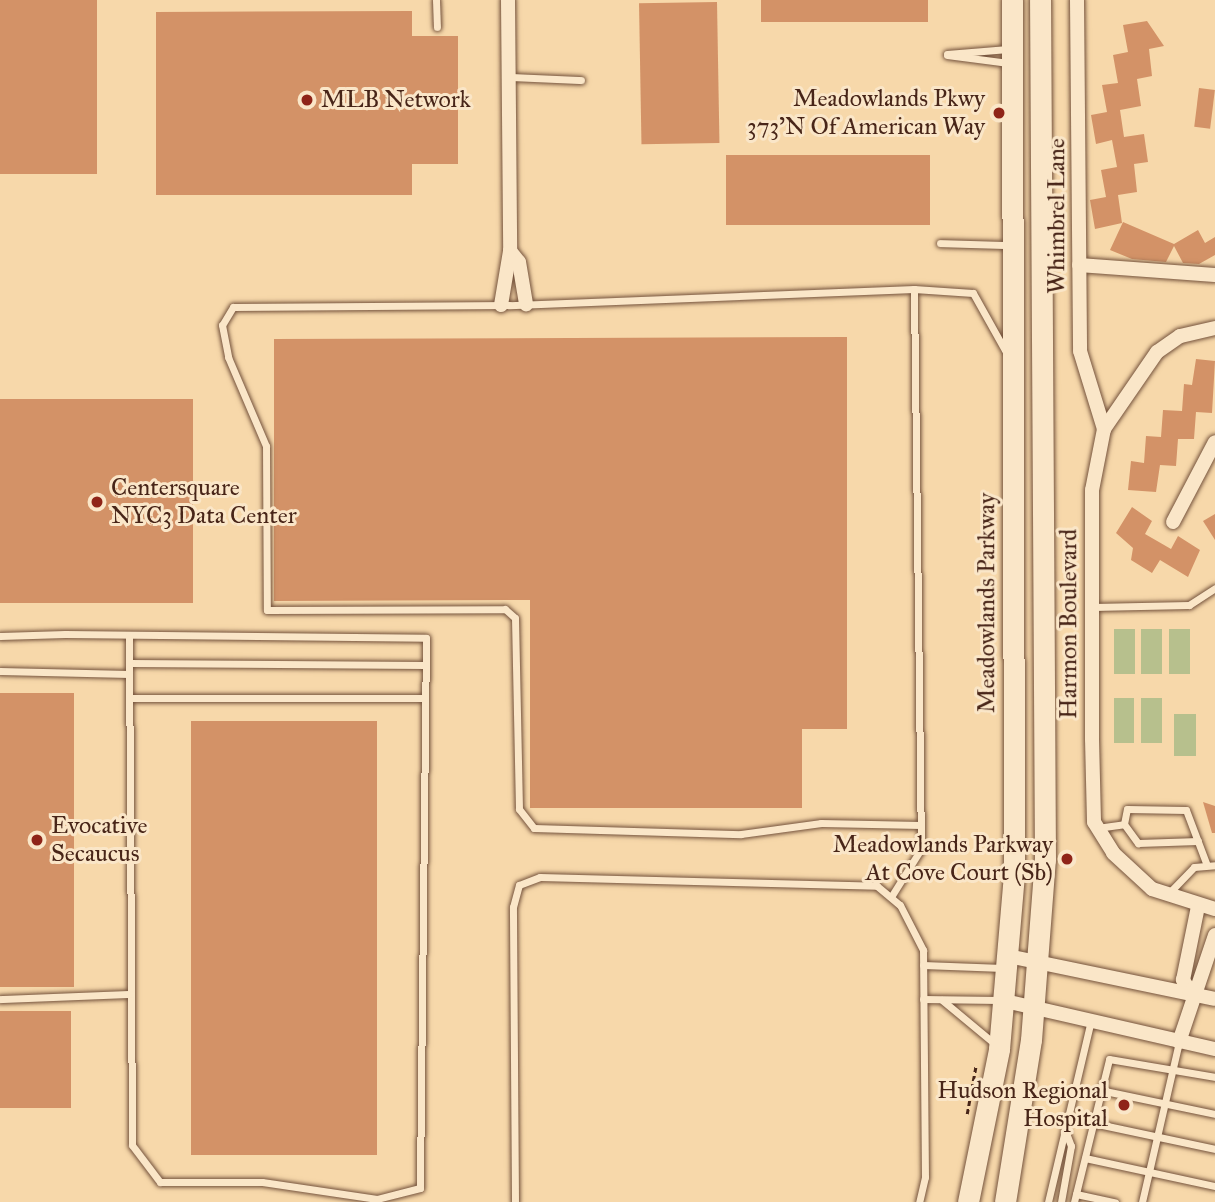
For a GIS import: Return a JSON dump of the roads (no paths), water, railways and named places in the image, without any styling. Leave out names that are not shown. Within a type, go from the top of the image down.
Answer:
[{"type":"main road","name":"Meadowlands Parkway","points":[[968,1202],[999,1049],[1005,1001],[1015,802],[1011,245],[1013,0]]},
{"type":"main road","points":[[1005,1202],[1033,1005],[1045,860],[1040,0]]},
{"type":"street","points":[[501,305],[510,251],[509,0]]},
{"type":"street","name":"Whimbrel Lane","points":[[1077,0],[1080,351],[1104,429]]},
{"type":"street","points":[[510,251],[519,262],[526,304]]},
{"type":"street","points":[[1079,265],[1215,275]]},
{"type":"street","name":"Harmon Boulevard","points":[[1097,828],[1092,490],[1104,429],[1157,352],[1180,336],[1215,328]]},
{"type":"street","points":[[1172,522],[1215,442]]},
{"type":"street","points":[[1097,828],[1122,865],[1167,895],[1215,909]]},
{"type":"street","points":[[1192,994],[1183,980],[1198,906]]},
{"type":"street","points":[[1179,1042],[1192,994],[1204,981],[1215,935]]},
{"type":"street","points":[[1008,962],[1036,961],[1215,999]]},
{"type":"street","points":[[1005,1001],[1033,1005],[1215,1049]]},
{"type":"lane","points":[[436,0],[437,27]]},
{"type":"lane","points":[[1012,56],[947,55],[1012,56]]},
{"type":"lane","points":[[509,77],[581,80]]},
{"type":"lane","points":[[940,243],[1011,245]]},
{"type":"lane","points":[[891,897],[917,858],[921,825],[914,289]]},
{"type":"lane","points":[[921,825],[821,823],[741,834],[534,828],[519,809],[515,618],[505,609],[267,610],[267,446],[228,357],[222,325],[233,307],[501,305],[914,289],[973,293],[1012,363]]},
{"type":"lane","points":[[1092,607],[1189,606],[1215,588]]},
{"type":"lane","points":[[0,636],[129,636],[426,638],[420,1188],[377,1199],[262,1182],[160,1182],[132,1144],[129,636]]},
{"type":"lane","points":[[129,663],[426,665]]},
{"type":"lane","points":[[0,671],[129,674]]},
{"type":"lane","points":[[129,698],[425,698]]},
{"type":"lane","points":[[1198,841],[1138,843],[1124,824],[1127,809],[1186,810],[1198,841],[1206,863]]},
{"type":"lane","points":[[1097,828],[1124,824]]},
{"type":"lane","points":[[1167,895],[1179,877],[1206,863],[1215,865]]},
{"type":"lane","points":[[515,1202],[513,906],[519,885],[540,877],[877,886],[891,897],[917,933],[923,965],[925,1177],[919,1202]]},
{"type":"lane","points":[[923,965],[1008,962]]},
{"type":"lane","points":[[0,999],[131,994]]},
{"type":"lane","points":[[923,999],[1005,1001]]},
{"type":"lane","points":[[942,1000],[999,1049]]},
{"type":"lane","points":[[1048,1202],[1091,1020]]},
{"type":"lane","points":[[1142,1202],[1179,1042]]},
{"type":"lane","points":[[1115,1202],[1075,1198],[1107,1063],[1115,1056],[1215,1077]]},
{"type":"lane","points":[[1100,1090],[1215,1114]]},
{"type":"lane","points":[[1093,1124],[1215,1149]]},
{"type":"lane","points":[[1061,1202],[1071,1146],[1065,1129]]},
{"type":"lane","points":[[1085,1158],[1215,1186]]},
{"type":"place","name":"MLB Network","points":[[307,100]]},
{"type":"place","name":"Meadowlands Pkwy 373'N Of American Way","points":[[999,113]]},
{"type":"place","name":"Centersquare NYC3 Data Center","points":[[97,502]]},
{"type":"place","name":"Evocative Secaucus","points":[[37,840]]},
{"type":"place","name":"Meadowlands Parkway At Cove Court (Sb)","points":[[1067,859]]},
{"type":"place","name":"Hudson Regional Hospital","points":[[1124,1105]]}]
